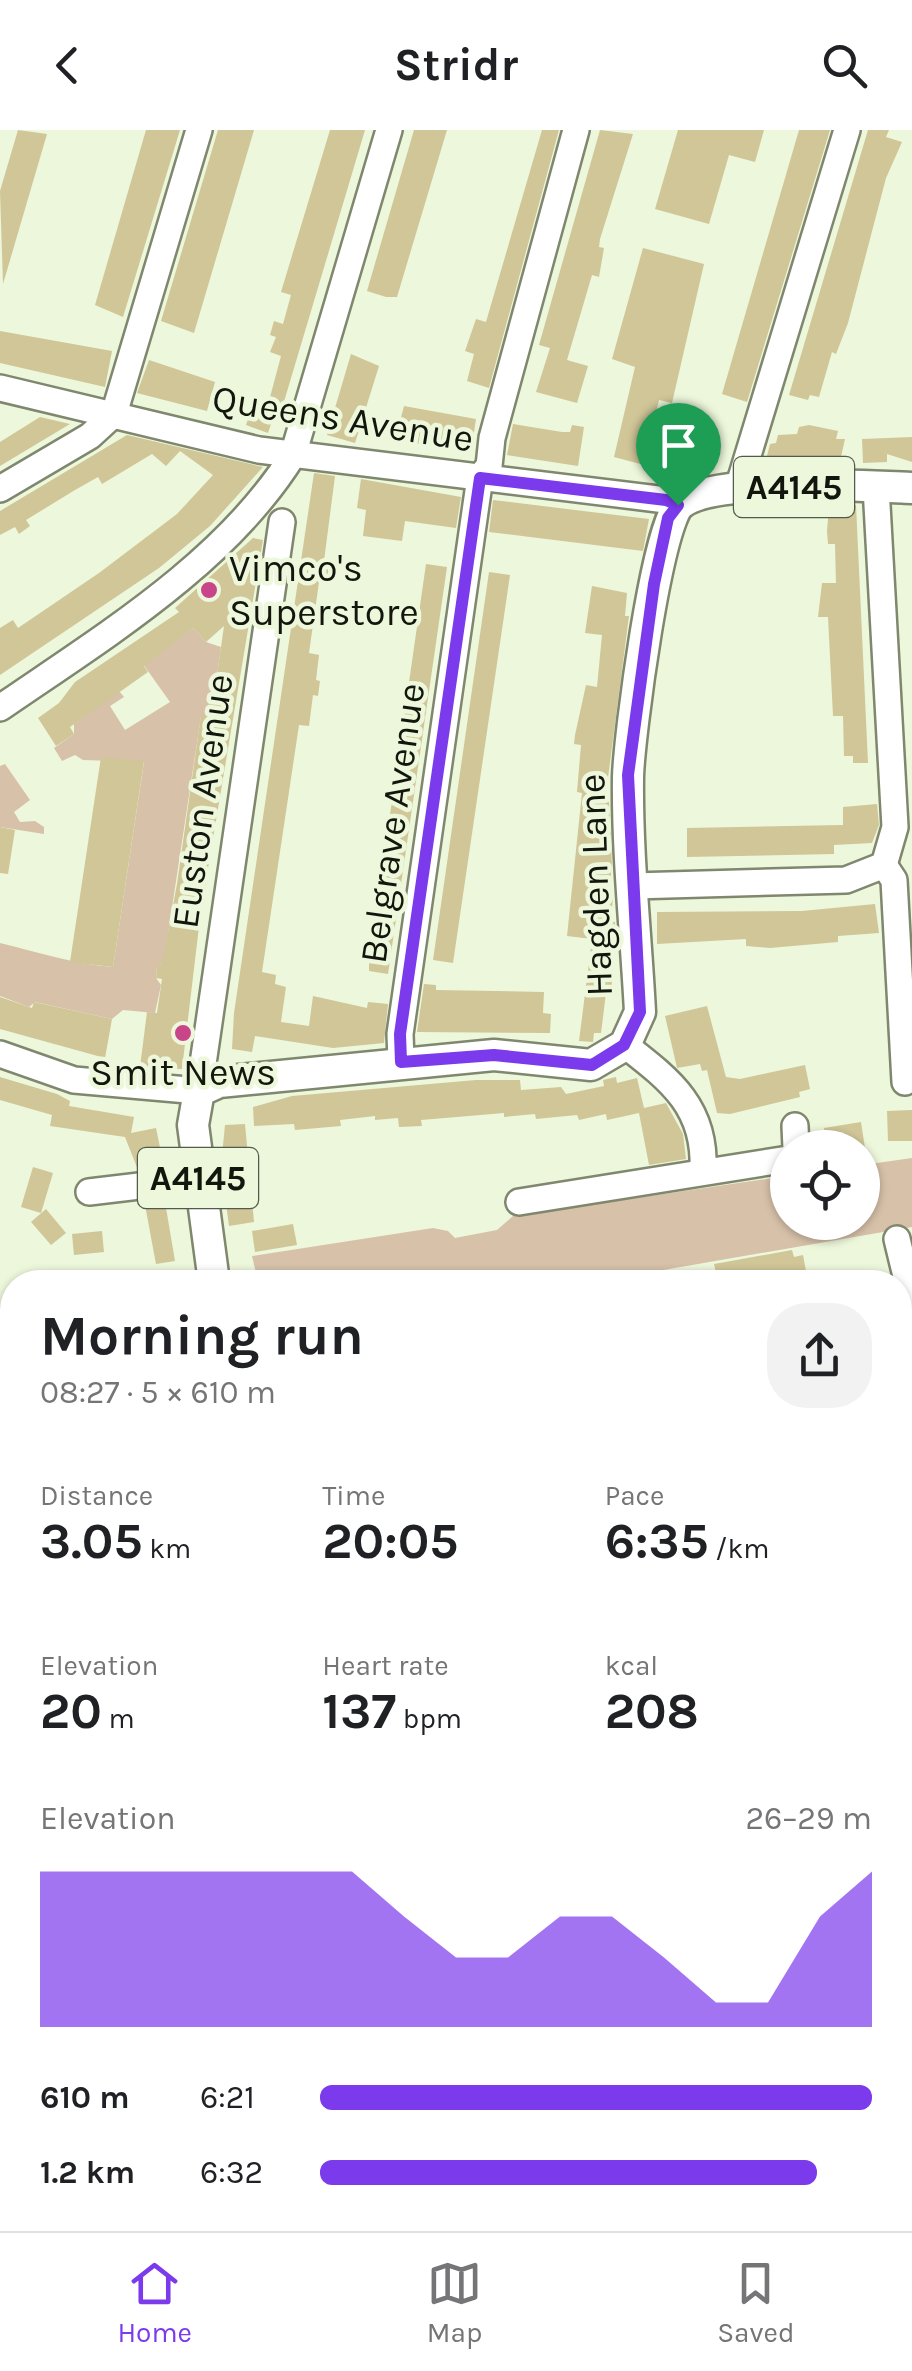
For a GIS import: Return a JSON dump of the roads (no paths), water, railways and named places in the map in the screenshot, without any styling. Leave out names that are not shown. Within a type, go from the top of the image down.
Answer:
[{"type":"main road","name":"A4145","points":[[678,505],[696,494],[738,488],[912,488]]},
{"type":"main road","name":"Hagden Lane","points":[[199,1090],[219,1082],[400,1048],[592,1065],[624,1045],[640,1012],[628,775],[654,584],[668,518],[678,505]]},
{"type":"main road","name":"A4145","points":[[199,1090],[193,1125],[212,1270]]},
{"type":"street","points":[[0,489],[90,436],[114,414],[199,130]]},
{"type":"street","points":[[0,708],[177,581],[271,491],[293,455],[388,130]]},
{"type":"street","name":"Belgrave Avenue","points":[[400,1048],[480,478],[489,466],[492,438],[576,130]]},
{"type":"street","points":[[738,488],[846,130]]},
{"type":"street","name":"Queens Avenue","points":[[0,388],[293,455],[666,500],[678,505]]},
{"type":"street","points":[[876,487],[895,827],[884,865],[894,880],[905,1082]]},
{"type":"street","name":"Euston Avenue","points":[[199,1090],[282,522]]},
{"type":"street","points":[[633,886],[846,880],[884,865]]},
{"type":"street","points":[[624,1045],[681,1091],[691,1108],[703,1170]]},
{"type":"street","name":"Hagden Lane","points":[[0,1054],[74,1080],[199,1090]]},
{"type":"street","points":[[519,1202],[770,1161]]},
{"type":"street","points":[[89,1192],[198,1179]]},
{"type":"street","points":[[896,1238],[904,1270]]},
{"type":"place","name":"Vimco's Superstore","points":[[209,590]]},
{"type":"place","name":"Smit News","points":[[183,1033]]}]
